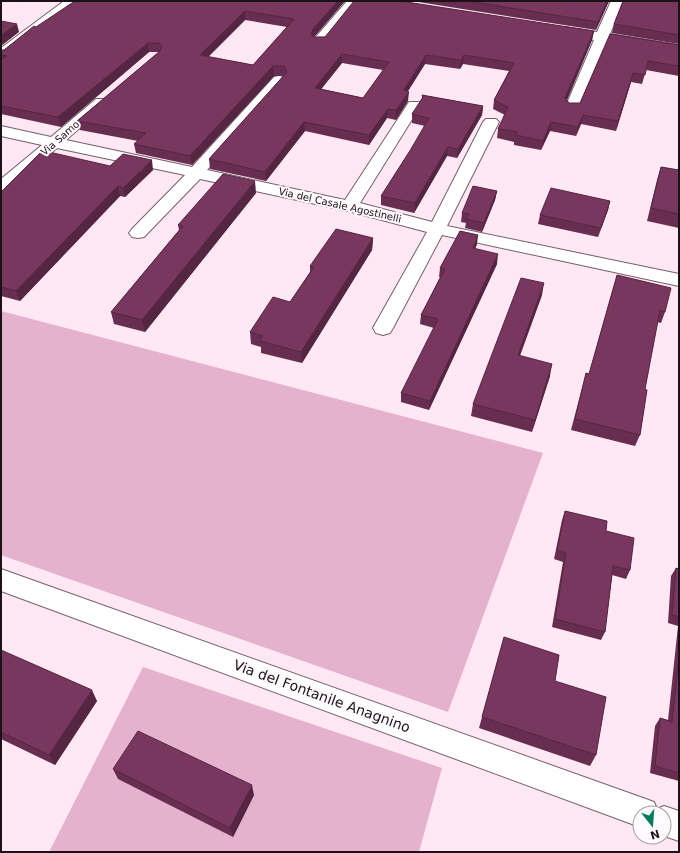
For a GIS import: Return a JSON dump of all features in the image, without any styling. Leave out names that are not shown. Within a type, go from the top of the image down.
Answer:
[{"type":"street","points":[[1,54],[72,1]]},
{"type":"street","points":[[319,42],[354,1]]},
{"type":"street","points":[[572,108],[617,1]]},
{"type":"street","points":[[555,29],[679,49]]},
{"type":"street","points":[[138,233],[196,173],[278,80]]},
{"type":"street","name":"Via Samo","points":[[1,188],[113,91]]},
{"type":"street","points":[[350,206],[414,105]]},
{"type":"street","points":[[383,328],[437,229],[491,122]]},
{"type":"street","name":"Via del Casale Agostinelli","points":[[1,131],[350,206],[437,229],[679,280]]},
{"type":"street","name":"Via del Fontanile Anagnino","points":[[1,580],[632,809]]},
{"type":"shaded area","points":[[1,311],[543,453],[448,712],[1,555]]},
{"type":"shaded area","points":[[143,667],[442,768],[419,852],[49,852]]},
{"type":"building","points":[[75,1],[338,1],[313,29],[311,34],[313,37],[325,37],[354,1],[400,1],[594,31],[565,98],[569,103],[580,103],[610,34],[679,45],[679,66],[648,61],[645,75],[633,73],[618,121],[583,115],[578,127],[551,122],[543,141],[516,135],[517,132],[498,129],[508,107],[494,100],[514,63],[464,55],[461,60],[426,55],[404,90],[409,92],[396,110],[388,109],[369,135],[304,122],[265,172],[209,159],[287,72],[284,66],[273,66],[190,156],[134,144],[146,133],[77,121],[160,51],[162,46],[159,43],[148,43],[58,117],[1,106],[1,60],[7,56],[1,55],[1,50],[4,50],[34,26],[36,27]],"holes":[[[245,11],[294,19],[253,65],[200,55]],[[342,54],[389,62],[363,98],[315,88]]]},
{"type":"building","points":[[467,1],[607,1],[598,22]]},
{"type":"building","points":[[623,1],[679,1],[679,35],[614,24]]},
{"type":"building","points":[[1,21],[17,24],[1,35]]},
{"type":"building","points":[[422,95],[483,106],[458,149],[448,147],[415,203],[381,196],[429,118],[412,114],[423,97]]},
{"type":"building","points":[[49,152],[110,166],[123,154],[152,160],[123,188],[118,186],[16,291],[1,287],[1,192],[40,153],[46,155]]},
{"type":"building","points":[[661,167],[679,170],[679,214],[651,208]]},
{"type":"building","points":[[223,174],[255,181],[142,320],[111,312],[183,226],[178,225]]},
{"type":"building","points":[[473,186],[497,191],[484,223],[466,219],[469,214],[462,213]]},
{"type":"building","points":[[551,188],[610,201],[601,228],[540,215]]},
{"type":"building","points":[[336,229],[373,238],[301,352],[260,341],[263,336],[250,332],[273,297],[290,302],[314,267],[310,266]]},
{"type":"building","points":[[460,231],[478,235],[473,248],[498,254],[430,401],[401,393],[438,319],[421,315],[445,269],[440,268]]},
{"type":"building","points":[[617,275],[671,288],[665,312],[660,310],[645,389],[647,390],[640,435],[575,419],[586,373],[589,374]]},
{"type":"building","points":[[521,278],[544,283],[518,355],[552,364],[535,420],[473,404]]},
{"type":"building","points":[[565,511],[607,521],[606,531],[634,538],[630,570],[613,566],[605,632],[555,619],[566,553],[557,551]]},
{"type":"building","points":[[676,568],[679,569],[679,617],[672,615]]},
{"type":"building","points":[[504,637],[559,655],[555,681],[606,697],[596,755],[482,717]]},
{"type":"building","points":[[1,650],[92,690],[49,755],[1,732]]},
{"type":"building","points":[[679,656],[679,773],[655,766],[660,718],[672,722]]},
{"type":"building","points":[[138,731],[252,785],[230,828],[113,769]]}]
